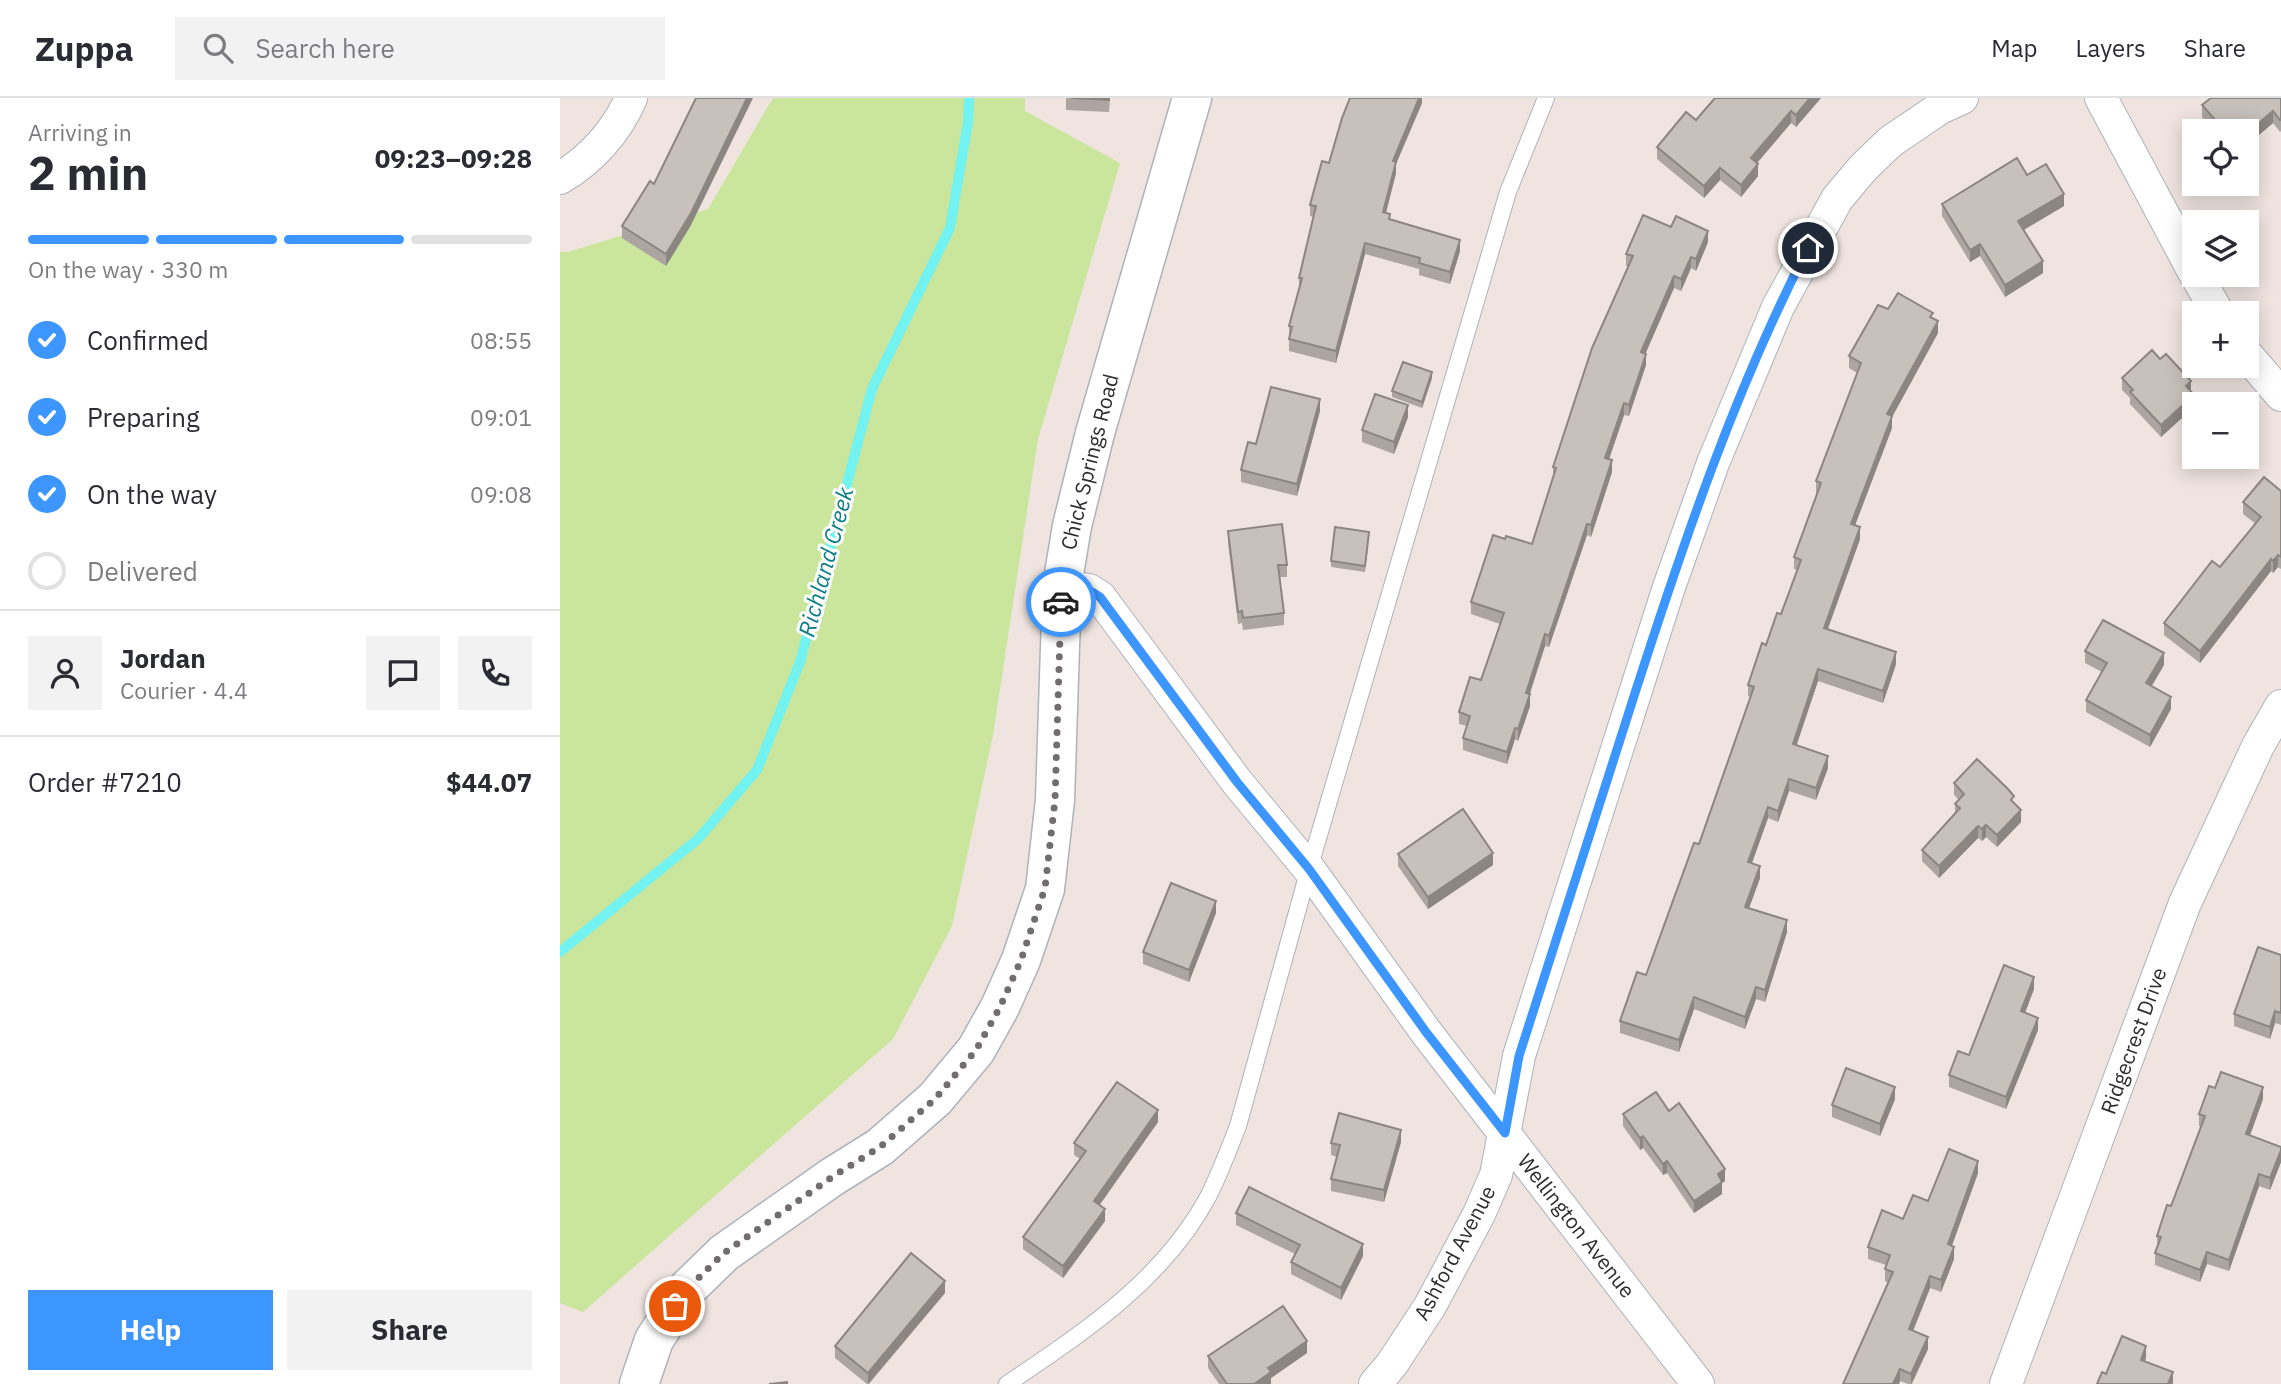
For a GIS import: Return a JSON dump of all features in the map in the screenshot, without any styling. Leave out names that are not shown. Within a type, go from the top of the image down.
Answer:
[{"type":"street","points":[[560,178],[579,167],[606,140],[631,98]]},
{"type":"street","name":"Chick Springs Road","points":[[639,1384],[654,1340],[686,1290],[724,1253],[832,1177],[880,1147],[935,1099],[976,1050],[1000,1007],[1025,950],[1045,888],[1055,800],[1062,586],[1072,526],[1095,433],[1192,98]]},
{"type":"street","name":"Ashford Avenue","points":[[1375,1384],[1392,1364],[1430,1306],[1479,1214],[1496,1175],[1519,1056],[1668,590],[1713,463],[1778,307],[1837,199],[1863,168],[1890,142],[1940,108],[1962,98]]},
{"type":"street","points":[[2101,98],[2182,249]]},
{"type":"street","points":[[2259,369],[2281,395]]},
{"type":"street","name":"Wellington Avenue","points":[[1062,586],[1089,590],[1100,597],[1237,782],[1309,869],[1426,1032],[1698,1384]]},
{"type":"street","name":"Ridgecrest Drive","points":[[2006,1384],[2185,903],[2258,746],[2281,706]]},
{"type":"lane","points":[[1007,1384],[1078,1336],[1124,1300],[1161,1264],[1208,1196],[1238,1126],[1309,869],[1508,192],[1546,98]]},
{"type":"green space","points":[[773,98],[1025,98],[1025,111],[1120,163],[1038,439],[993,735],[952,926],[893,1039],[583,1312],[560,1303],[560,252],[568,252],[708,209]]},
{"type":"building","points":[[696,98],[747,98],[691,213],[666,254],[622,226],[650,181],[654,184]]},
{"type":"building","points":[[1071,98],[1109,98],[1109,100]]},
{"type":"building","points":[[1350,98],[1419,98],[1393,161],[1396,162],[1383,212],[1390,214],[1389,219],[1460,240],[1450,272],[1419,263],[1420,258],[1365,243],[1336,351],[1289,339],[1292,327],[1289,326],[1302,278],[1299,278],[1316,206],[1310,205],[1322,161],[1329,163]]},
{"type":"building","points":[[1715,98],[1810,98],[1796,115],[1791,111],[1751,158],[1758,164],[1741,185],[1720,168],[1704,186],[1657,147],[1686,112],[1696,120]]},
{"type":"building","points":[[2211,98],[2281,98],[2281,119],[2273,111],[2259,123],[2259,119],[2214,119],[2202,105]]},
{"type":"building","points":[[2017,158],[2027,175],[2046,164],[2064,194],[2018,221],[2043,261],[2005,285],[1980,244],[1970,250],[1942,204]]},
{"type":"building","points":[[1643,215],[1671,227],[1676,216],[1708,231],[1696,259],[1691,257],[1681,279],[1674,276],[1641,352],[1646,354],[1629,405],[1624,403],[1605,458],[1612,460],[1591,525],[1587,524],[1549,636],[1545,634],[1526,693],[1530,694],[1507,752],[1463,738],[1470,716],[1459,712],[1470,677],[1481,680],[1504,613],[1471,602],[1493,535],[1532,544],[1556,468],[1553,467],[1592,348],[1633,256],[1626,254]]},
{"type":"building","points":[[1898,293],[1933,313],[1930,317],[1938,321],[1887,414],[1892,416],[1851,524],[1860,527],[1824,628],[1896,652],[1883,691],[1818,669],[1793,744],[1828,756],[1816,788],[1789,779],[1778,811],[1768,807],[1748,862],[1760,866],[1745,907],[1787,920],[1765,990],[1756,987],[1745,1017],[1694,997],[1679,1040],[1620,1021],[1637,972],[1646,975],[1694,843],[1699,844],[1754,687],[1748,685],[1762,643],[1766,645],[1777,613],[1781,614],[1801,560],[1794,557],[1821,483],[1816,481],[1861,363],[1849,356],[1878,305],[1888,309]]},
{"type":"building","points":[[2152,350],[2160,359],[2166,354],[2182,371],[2182,378],[2191,381],[2186,386],[2191,392],[2182,392],[2182,406],[2161,425],[2130,392],[2133,390],[2122,378]]},
{"type":"building","points":[[1403,362],[1432,372],[1422,402],[1392,391]]},
{"type":"building","points":[[1271,387],[1320,399],[1297,484],[1241,470],[1248,442],[1256,444]]},
{"type":"building","points":[[1375,394],[1408,405],[1394,442],[1362,430]]},
{"type":"building","points":[[2264,477],[2281,491],[2281,557],[2278,555],[2273,561],[2271,559],[2200,651],[2164,623],[2212,561],[2220,567],[2261,517],[2243,502]]},
{"type":"building","points":[[1282,524],[1287,565],[1278,565],[1284,613],[1243,618],[1242,611],[1238,612],[1228,531]]},
{"type":"building","points":[[1335,527],[1369,532],[1365,566],[1331,561]]},
{"type":"building","points":[[2103,620],[2164,653],[2146,683],[2171,697],[2150,735],[2086,700],[2107,663],[2085,651]]},
{"type":"building","points":[[1977,759],[2014,796],[2011,800],[2021,810],[1997,835],[1986,825],[1982,829],[1978,826],[1939,866],[1922,850],[1960,808],[1955,804],[1964,794],[1954,783]]},
{"type":"building","points":[[1463,809],[1493,853],[1428,897],[1398,854]]},
{"type":"building","points":[[1171,883],[1216,901],[1189,970],[1143,952]]},
{"type":"building","points":[[2258,947],[2281,955],[2281,1013],[2275,1011],[2270,1027],[2234,1014]]},
{"type":"building","points":[[2004,965],[2034,977],[2021,1011],[2038,1018],[2006,1097],[1949,1075],[1958,1051],[1969,1055]]},
{"type":"building","points":[[1846,1068],[1895,1087],[1880,1124],[1832,1105]]},
{"type":"building","points":[[2221,1072],[2263,1087],[2246,1134],[2281,1147],[2281,1150],[2270,1178],[2259,1174],[2229,1260],[2207,1252],[2200,1270],[2155,1253],[2161,1237],[2157,1236],[2167,1205],[2171,1206],[2205,1116],[2199,1114],[2209,1086],[2215,1088]]},
{"type":"building","points":[[1117,1082],[1158,1110],[1094,1201],[1105,1209],[1063,1266],[1023,1237],[1086,1151],[1074,1143]]},
{"type":"building","points":[[1656,1092],[1669,1111],[1679,1103],[1725,1169],[1718,1174],[1722,1182],[1694,1201],[1667,1161],[1663,1164],[1623,1114]]},
{"type":"building","points":[[1339,1113],[1401,1130],[1384,1190],[1331,1179],[1340,1145],[1331,1143]]},
{"type":"building","points":[[1949,1149],[1978,1161],[1948,1244],[1954,1247],[1941,1280],[1930,1276],[1909,1329],[1928,1337],[1911,1374],[1900,1369],[1893,1384],[1843,1384],[1893,1272],[1885,1269],[1890,1255],[1868,1247],[1882,1210],[1903,1219],[1913,1195],[1928,1201]]},
{"type":"building","points":[[1249,1187],[1363,1244],[1341,1288],[1291,1262],[1300,1245],[1236,1213]]},
{"type":"building","points":[[911,1253],[945,1281],[868,1373],[835,1346]]},
{"type":"building","points":[[1283,1306],[1307,1341],[1268,1368],[1271,1372],[1254,1384],[1227,1384],[1208,1356]]},
{"type":"building","points":[[2122,1336],[2146,1346],[2141,1360],[2173,1372],[2168,1384],[2097,1384],[2102,1372],[2106,1374]]},
{"type":"waterway","name":"Richland Creek","points":[[560,952],[698,839],[757,770],[800,662],[872,389],[950,228],[968,122],[969,98]]},
{"type":"way so far","points":[[675,1306],[686,1290],[724,1253],[832,1177],[880,1147],[935,1099],[976,1050],[1000,1007],[1037,918],[1045,888],[1055,800],[1061,602]]},
{"type":"route","points":[[1061,602],[1062,586],[1089,590],[1100,597],[1237,782],[1309,869],[1426,1032],[1505,1133],[1519,1056],[1668,590],[1713,463],[1778,307],[1808,248]]}]
